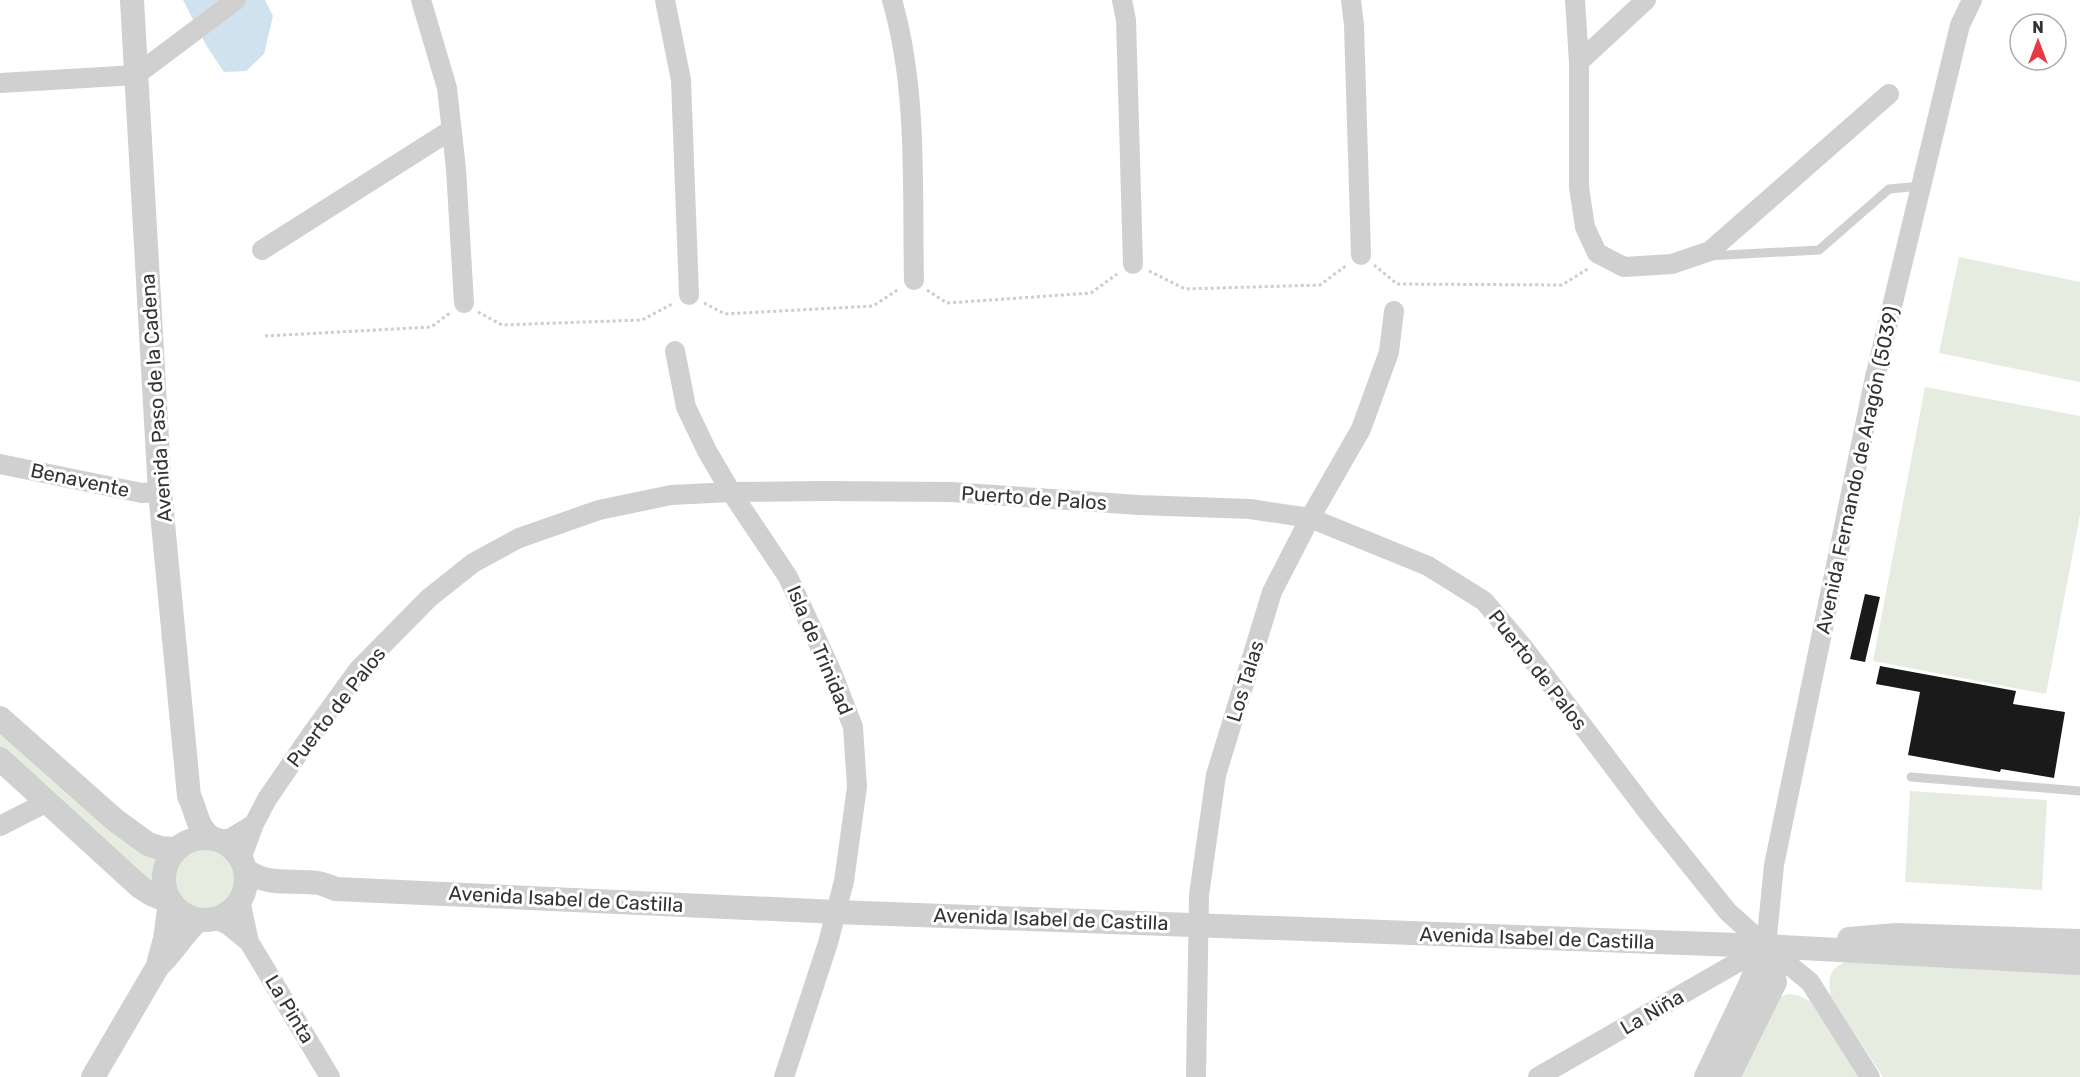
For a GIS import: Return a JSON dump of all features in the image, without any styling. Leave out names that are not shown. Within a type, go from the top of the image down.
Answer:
[{"type":"street","name":"Avenida Paso de la Cadena","points":[[132,0],[160,492],[189,796],[204,833],[216,839]]},
{"type":"street","points":[[0,83],[136,75],[236,0]]},
{"type":"street","points":[[422,0],[447,88],[456,169],[464,303]]},
{"type":"street","points":[[665,0],[681,80],[689,295]]},
{"type":"street","points":[[892,0],[899,26],[910,98],[914,280]]},
{"type":"street","points":[[1122,0],[1126,20],[1133,264]]},
{"type":"street","points":[[1351,0],[1354,25],[1361,255]]},
{"type":"street","points":[[1575,0],[1579,62],[1579,187],[1585,227],[1597,253],[1624,267],[1672,264],[1710,251],[1889,94]]},
{"type":"street","points":[[1579,62],[1646,0]]},
{"type":"street","name":"Avenida Fernando de Aragón (5039)","points":[[1766,946],[1774,865],[1875,377],[1960,25],[1972,0]]},
{"type":"street","points":[[262,250],[452,130]]},
{"type":"street","name":"Los Talas","points":[[1196,1077],[1199,895],[1216,775],[1272,592],[1310,518],[1361,429],[1389,352],[1394,311]]},
{"type":"street","name":"Isla de Trinidad","points":[[675,351],[686,407],[707,452],[788,577],[833,675],[853,727],[857,787],[844,881],[828,943],[784,1077]]},
{"type":"street","name":"Benavente","points":[[0,464],[142,493],[160,492]]},
{"type":"street","name":"Puerto de Palos","points":[[243,864],[254,824],[267,799],[359,669],[429,598],[473,563],[519,538],[599,510],[671,495],[731,492],[951,492],[1139,505],[1250,509],[1310,518],[1428,566],[1484,601],[1523,647],[1650,815],[1728,912],[1810,982],[1870,1077]]},
{"type":"street","points":[[0,718],[131,832],[148,844],[160,848],[178,848]]},
{"type":"street","points":[[0,759],[140,887],[170,902],[183,914],[207,919]]},
{"type":"street","name":"Avenida Paso de la Cadena","points":[[178,848],[183,832],[185,806],[189,796]]},
{"type":"street","points":[[0,826],[47,802]]},
{"type":"street","points":[[93,1077],[158,966],[165,939],[170,902],[164,889],[164,866],[178,848],[189,841],[200,838],[231,838],[254,824]]},
{"type":"street","points":[[216,839],[236,851],[243,864],[255,877],[265,880],[319,883],[336,889]]},
{"type":"street","points":[[158,966],[167,958],[186,932],[207,919],[233,909],[241,900],[246,880],[243,864]]},
{"type":"street","points":[[241,900],[260,894],[319,893],[336,889]]},
{"type":"street","name":"Avenida Isabel de Castilla","points":[[336,889],[836,912],[1766,946],[2080,963]]},
{"type":"street","name":"La Pinta","points":[[241,900],[249,942]]},
{"type":"street","name":"La Pinta","points":[[207,919],[228,925],[249,942],[330,1077]]},
{"type":"street","name":"Avenida Isabel de Castilla","points":[[1766,946],[1896,935],[2080,941]]},
{"type":"street","points":[[1706,1077],[1766,946]]},
{"type":"street","points":[[1728,1077],[1775,982],[1766,946]]},
{"type":"street","name":"La Niña","points":[[1538,1077],[1766,946]]},
{"type":"lane","points":[[1692,257],[1819,250],[1889,189],[1921,186]]},
{"type":"lane","points":[[1911,777],[2080,791]]},
{"type":"path","points":[[265,336],[431,327],[464,303],[502,325],[513,325],[642,320],[689,295],[725,314],[873,306],[914,280],[947,303],[1091,293],[1133,264],[1185,289],[1320,285],[1361,255],[1397,285],[1562,285],[1604,257]]},
{"type":"shaded area","points":[[1959,257],[2080,282],[2080,382],[1939,353]]},
{"type":"shaded area","points":[[1925,387],[2080,416],[2080,515],[2046,694],[1873,661]]},
{"type":"shaded area","points":[[0,728],[159,858],[156,868],[156,889],[0,749]]},
{"type":"shaded area","points":[[1910,791],[2047,800],[2042,890],[1905,882]]},
{"type":"shaded area","points":[[203,846],[221,852],[229,860],[235,878],[229,896],[221,904],[203,910],[185,904],[177,896],[171,878],[177,860],[185,852]]},
{"type":"shaded area","points":[[1853,960],[2080,971],[2080,1077],[1883,1077],[1831,997],[1832,972],[1839,965]]},
{"type":"shaded area","points":[[1788,994],[1810,1001],[1859,1077],[1736,1077],[1778,998]]},
{"type":"water","points":[[183,0],[265,0],[273,16],[264,54],[246,71],[224,72],[206,45]]},
{"type":"building","points":[[1865,594],[1880,597],[1865,662],[1850,659]]},
{"type":"building","points":[[1880,666],[2016,691],[2013,704],[2065,712],[2054,778],[2001,769],[2000,772],[1908,755],[1920,692],[1876,684]]}]
